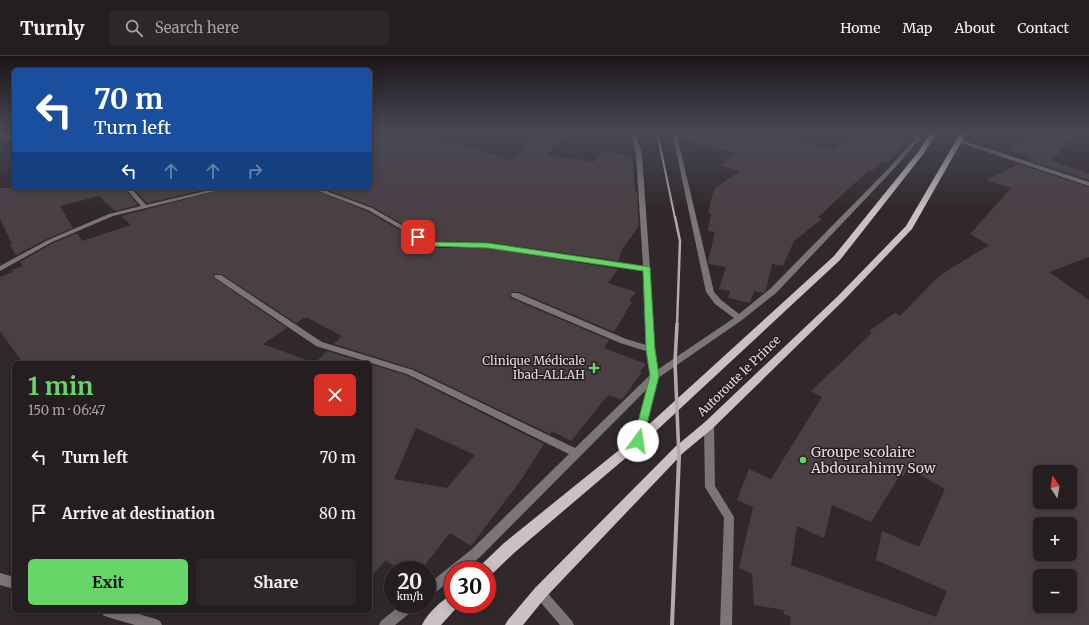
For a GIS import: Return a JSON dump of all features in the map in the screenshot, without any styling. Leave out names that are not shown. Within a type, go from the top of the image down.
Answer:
[{"type":"main road","name":"Autoroute le Prince","points":[[495,561],[638,441],[837,258],[917,159]]},
{"type":"main road","name":"Autoroute le Prince","points":[[513,625],[540,593],[679,450],[709,426],[841,298],[909,227],[949,159]]},
{"type":"main road","points":[[430,625],[444,611]]},
{"type":"street","points":[[638,441],[654,376],[650,349],[647,269],[639,159]]},
{"type":"street","points":[[680,159],[710,292],[718,302],[739,318]]},
{"type":"street","points":[[466,561],[654,376],[739,318],[773,291],[900,159]]},
{"type":"street","points":[[1022,159],[1089,184]]},
{"type":"street","points":[[130,190],[145,206]]},
{"type":"street","points":[[0,269],[50,241],[111,215],[217,190]]},
{"type":"street","points":[[318,190],[370,209],[430,244],[488,246],[647,269]]},
{"type":"street","points":[[218,277],[319,344],[410,372],[576,453]]},
{"type":"street","points":[[515,295],[623,342],[650,349]]},
{"type":"street","points":[[709,426],[710,487],[730,517],[726,625]]},
{"type":"street","points":[[0,579],[12,582]]},
{"type":"street","points":[[436,585],[444,579]]},
{"type":"street","points":[[540,593],[568,625]]},
{"type":"street","points":[[114,613],[156,625]]},
{"type":"street","points":[[385,625],[400,613]]},
{"type":"building","points":[[372,159],[505,159],[512,161],[514,159],[571,159],[594,162],[597,159],[632,159],[635,191],[637,191],[639,226],[621,251],[619,261],[488,242],[431,241],[373,207],[327,190],[372,190]]},
{"type":"building","points":[[728,159],[892,159],[889,162],[884,161],[872,171],[869,170],[818,217],[822,219],[794,241],[783,266],[772,264],[766,290],[763,293],[754,291],[750,303],[728,298],[730,291],[719,289],[726,267],[709,264],[708,262],[715,232],[708,231],[711,213],[708,213],[714,189],[740,171],[721,166]]},
{"type":"building","points":[[1030,159],[1054,159],[1052,161],[1089,173],[1089,180],[1027,160]]},
{"type":"building","points":[[1019,164],[1089,187],[1089,257],[1049,272],[1089,300],[1089,625],[790,625],[791,617],[784,614],[784,610],[754,605],[752,574],[739,568],[753,507],[737,500],[749,469],[771,479],[822,397],[811,391],[872,333],[869,331],[895,313],[900,316],[939,276],[989,245],[970,234],[1011,188],[986,180]],"holes":[[[908,468],[945,489],[919,547],[882,531],[876,560],[947,591],[936,617],[791,565],[797,526],[824,538],[832,505],[871,522],[900,475],[903,476]]]},
{"type":"building","points":[[0,188],[12,188],[12,190],[126,190],[138,205],[115,211],[99,196],[60,206],[73,228],[16,255],[10,245],[12,244],[0,219]]},
{"type":"building","points":[[135,190],[202,190],[147,203]]},
{"type":"building","points":[[221,190],[314,190],[367,211],[430,248],[488,248],[618,269],[608,283],[636,292],[629,301],[632,302],[614,332],[519,292],[512,292],[510,296],[511,298],[609,340],[604,348],[646,364],[622,400],[608,395],[571,441],[552,431],[550,434],[414,369],[334,344],[342,336],[306,317],[296,323],[221,274],[215,274],[213,277],[287,328],[263,344],[309,361],[22,361],[0,331],[0,277],[23,266],[20,262],[53,243],[77,233],[82,241],[131,225],[121,216]]},
{"type":"building","points":[[327,351],[360,361],[317,361]]},
{"type":"building","points":[[372,365],[406,375],[544,444],[521,480],[471,546],[450,533],[428,561],[384,561],[372,575]],"holes":[[[416,428],[475,455],[447,488],[394,479]]]},
{"type":"railway","points":[[663,159],[675,218]]},
{"type":"railway","points":[[675,217],[680,241],[677,325]]},
{"type":"railway","points":[[677,324],[675,362],[679,458]]},
{"type":"railway","points":[[672,625],[679,458]]},
{"type":"place","name":"Clinique Médicale Ibad-ALLAH","points":[[594,368]]},
{"type":"place","name":"Groupe scolaire Abdourahimy Sow","points":[[803,460]]},
{"type":"route","points":[[418,237],[430,244],[488,246],[647,269],[650,349],[654,376],[638,441]]}]
